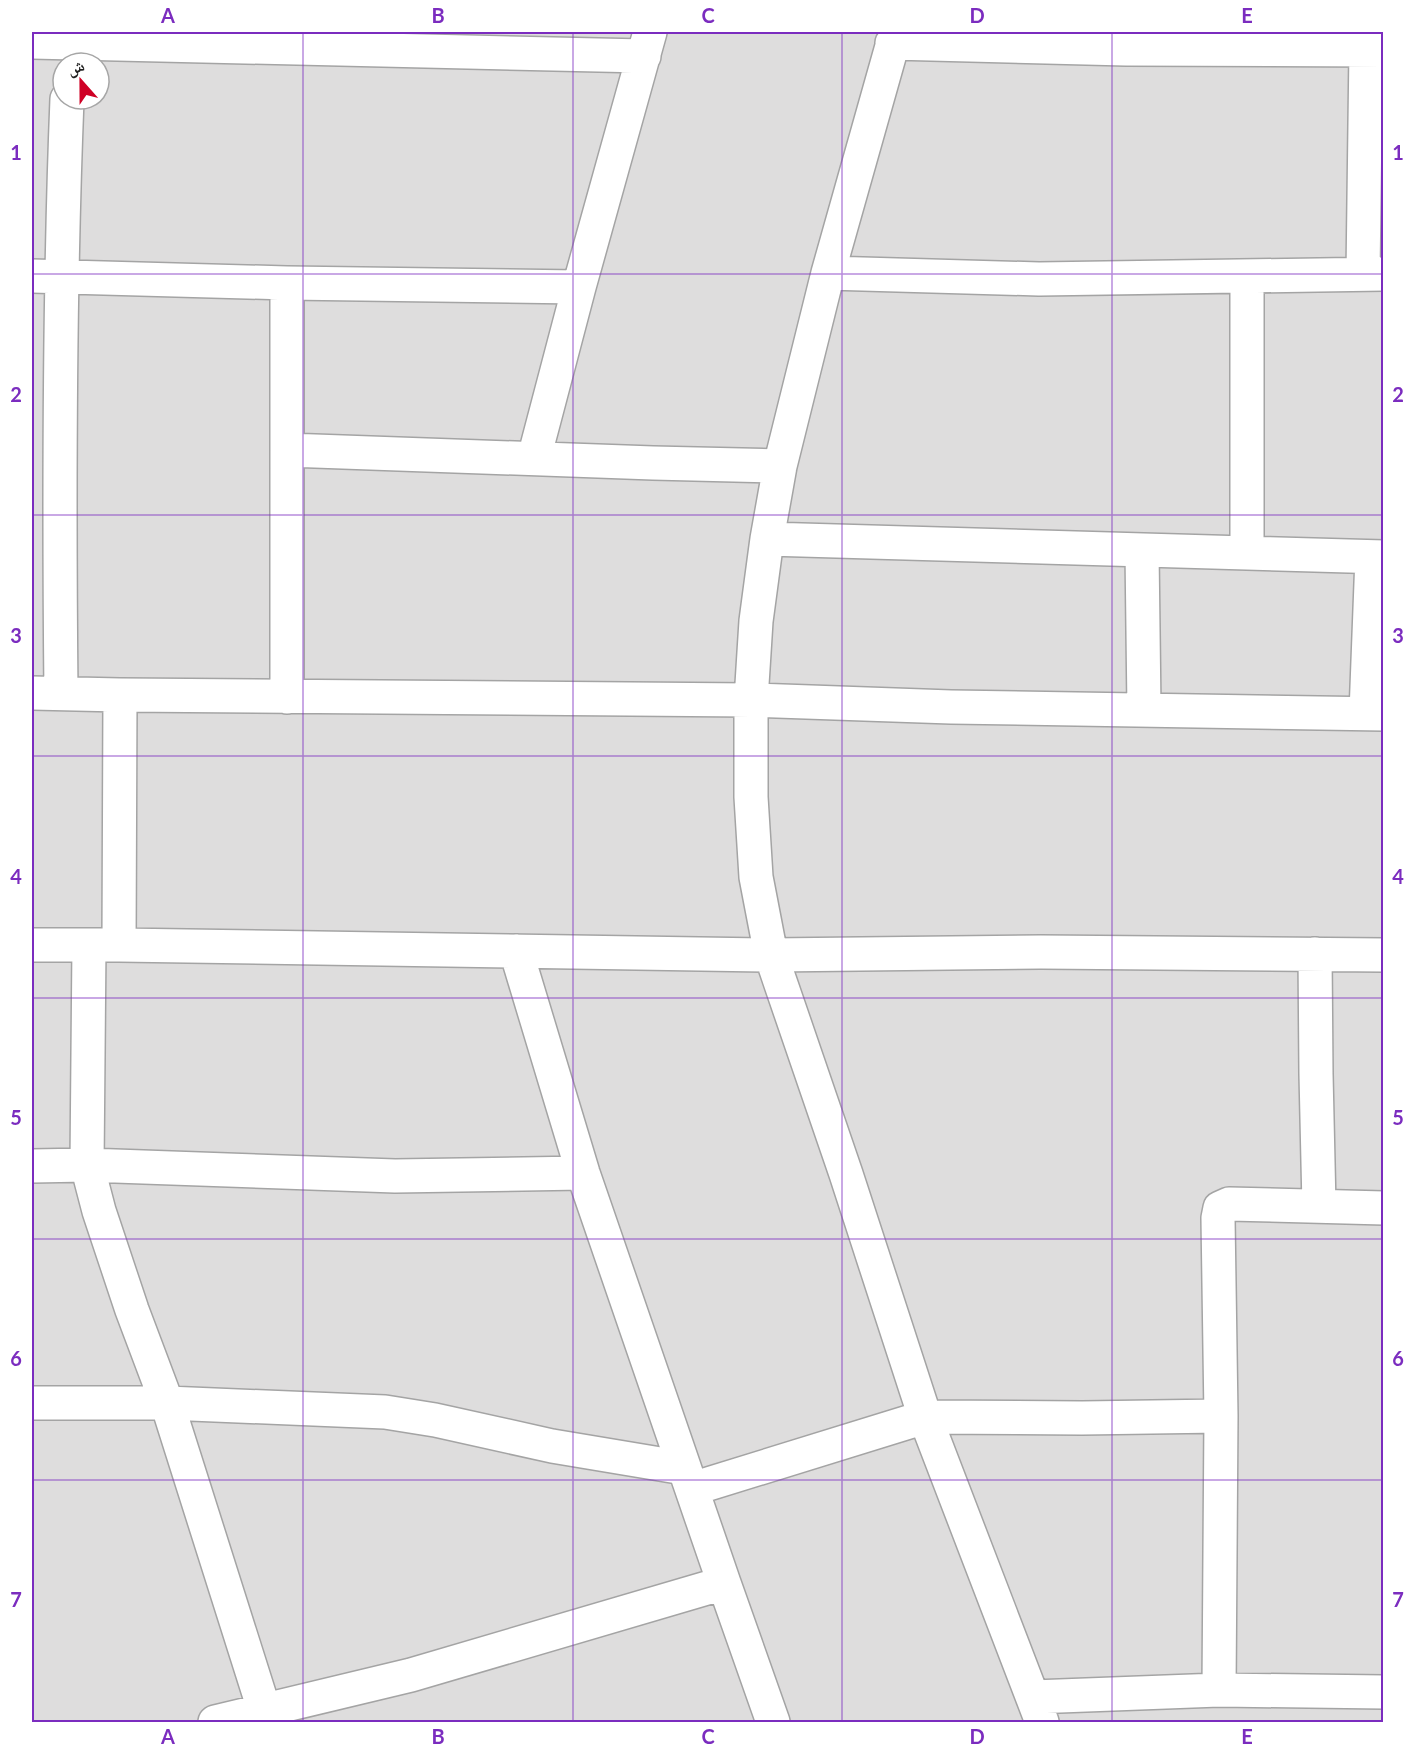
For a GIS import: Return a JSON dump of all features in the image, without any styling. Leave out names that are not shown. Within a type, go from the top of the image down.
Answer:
[{"type":"street","points":[[828,273],[1039,279],[1373,274],[1375,50],[1126,49],[894,37],[828,273],[780,466],[756,621],[751,700],[751,797],[756,877],[771,956],[846,1174],[925,1417],[1038,1710],[1220,1690],[1383,1692]]},
{"type":"street","points":[[32,42],[69,46],[647,44],[534,458]]},
{"type":"street","points":[[66,111],[46,276],[59,471],[46,693],[751,700],[951,707],[1375,713],[1378,557],[767,539]]},
{"type":"street","points":[[46,276],[287,283],[579,287]]},
{"type":"street","points":[[1246,276],[1247,553]]},
{"type":"street","points":[[287,283],[287,696]]},
{"type":"street","points":[[287,450],[780,466]]},
{"type":"street","points":[[1142,551],[1144,710]]},
{"type":"street","points":[[120,695],[87,1165],[99,1211],[132,1310],[167,1403],[266,1717]]},
{"type":"street","points":[[32,945],[771,956],[1041,952],[1383,955]]},
{"type":"street","points":[[516,951],[583,1173],[773,1722]]},
{"type":"street","points":[[1315,954],[1318,1206]]},
{"type":"street","points":[[32,1166],[87,1165],[395,1176],[583,1173]]},
{"type":"street","points":[[1220,1690],[1221,1416],[1218,1218],[1220,1208],[1228,1204],[1383,1208]]},
{"type":"street","points":[[32,1402],[167,1403],[385,1412],[435,1420],[688,1478],[925,1417],[1221,1416]]},
{"type":"street","points":[[215,1722],[266,1717],[724,1583]]},
{"type":"shaded area","points":[[32,32],[1383,32],[1383,1722],[32,1722]]}]
